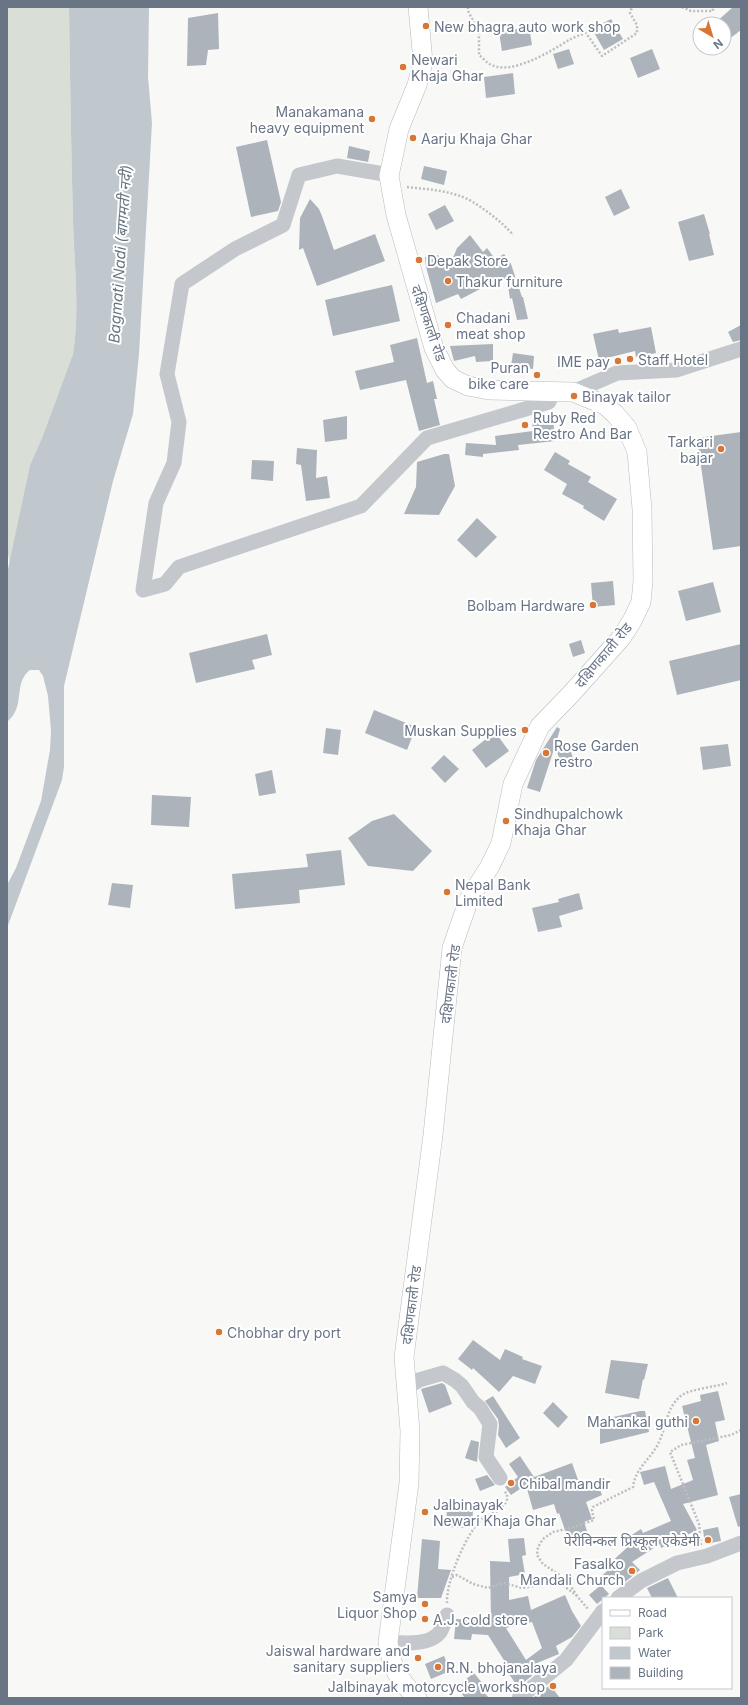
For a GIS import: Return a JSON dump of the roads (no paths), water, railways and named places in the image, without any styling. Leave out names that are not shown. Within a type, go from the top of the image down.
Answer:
[{"type":"main road","name":"दक्षिणकाली रोड","points":[[417,1698],[403,1684],[390,1659],[388,1642],[409,1483],[410,1431],[404,1357],[433,1135],[452,948],[469,899],[490,866],[501,844],[513,784],[540,726],[621,638],[632,621],[641,602],[643,581],[642,509],[636,452],[627,428],[615,414],[605,405],[573,392],[489,390],[468,386],[453,379],[444,370],[432,340],[396,215],[390,180],[399,129],[417,85],[423,62],[418,7]]},
{"type":"street","points":[[390,180],[337,166],[299,175],[283,225],[235,249],[182,284],[166,374],[179,422],[174,463],[156,503],[144,590],[165,584],[178,567],[361,506],[427,438],[549,402],[553,391]]},
{"type":"street","points":[[573,392],[617,373],[676,370],[741,349]]},
{"type":"street","points":[[406,1388],[419,1380],[443,1373],[456,1380],[480,1408],[490,1424],[486,1457],[500,1478]]},
{"type":"street","points":[[619,1597],[641,1581],[677,1563],[702,1557],[741,1543]]},
{"type":"street","points":[[388,1642],[417,1642],[430,1639],[440,1633],[447,1615]]},
{"type":"street","points":[[519,1698],[566,1660],[600,1615]]},
{"type":"water","name":"Bagmati Nadi (बागमती नदी)","points":[[69,7],[149,7],[148,77],[152,123],[139,354],[133,414],[113,481],[64,686],[64,767],[62,780],[7,928],[7,885],[16,868],[41,801],[50,750],[51,731],[48,696],[43,676],[39,670],[30,670],[26,674],[21,684],[17,707],[7,722],[7,574],[30,465],[42,438],[73,354],[75,337],[76,287],[72,193]]},
{"type":"place","name":"New bhagra auto work shop","points":[[426,26]]},
{"type":"place","name":"Newari Khaja Ghar","points":[[403,67]]},
{"type":"place","name":"Manakamana heavy equipment","points":[[372,119]]},
{"type":"place","name":"Aarju Khaja Ghar","points":[[413,138]]},
{"type":"place","name":"Depak Store","points":[[419,260]]},
{"type":"place","name":"Thakur furniture","points":[[448,281]]},
{"type":"place","name":"Chadani meat shop","points":[[448,325]]},
{"type":"place","name":"Staff Hotel","points":[[630,359]]},
{"type":"place","name":"IME pay","points":[[618,361]]},
{"type":"place","name":"Puran bike care","points":[[537,375]]},
{"type":"place","name":"Binayak tailor","points":[[574,396]]},
{"type":"place","name":"Ruby Red Restro And Bar","points":[[525,425]]},
{"type":"place","name":"Tarkari bajar","points":[[721,449]]},
{"type":"place","name":"Bolbam Hardware","points":[[593,605]]},
{"type":"place","name":"Muskan Supplies","points":[[525,730]]},
{"type":"place","name":"Rose Garden restro","points":[[546,753]]},
{"type":"place","name":"Sindhupalchowk Khaja Ghar","points":[[506,821]]},
{"type":"place","name":"Nepal Bank Limited","points":[[447,892]]},
{"type":"place","name":"Chobhar dry port","points":[[219,1332]]},
{"type":"place","name":"Mahankal guthi","points":[[696,1421]]},
{"type":"place","name":"Chibal mandir","points":[[511,1483]]},
{"type":"place","name":"Jalbinayak Newari Khaja Ghar","points":[[425,1512]]},
{"type":"place","name":"पेरीविन्कल प्रिस्कूल एकेडेमी","points":[[708,1540]]},
{"type":"place","name":"Fasalko Mandali Church","points":[[632,1571]]},
{"type":"place","name":"Samya Liquor Shop","points":[[425,1604]]},
{"type":"place","name":"A.J. cold store","points":[[425,1619]]},
{"type":"place","name":"Jaiswal hardware and sanitary suppliers","points":[[418,1658]]},
{"type":"place","name":"R.N. bhojanalaya","points":[[438,1667]]},
{"type":"place","name":"Jalbinayak motorcycle workshop","points":[[553,1686]]}]
